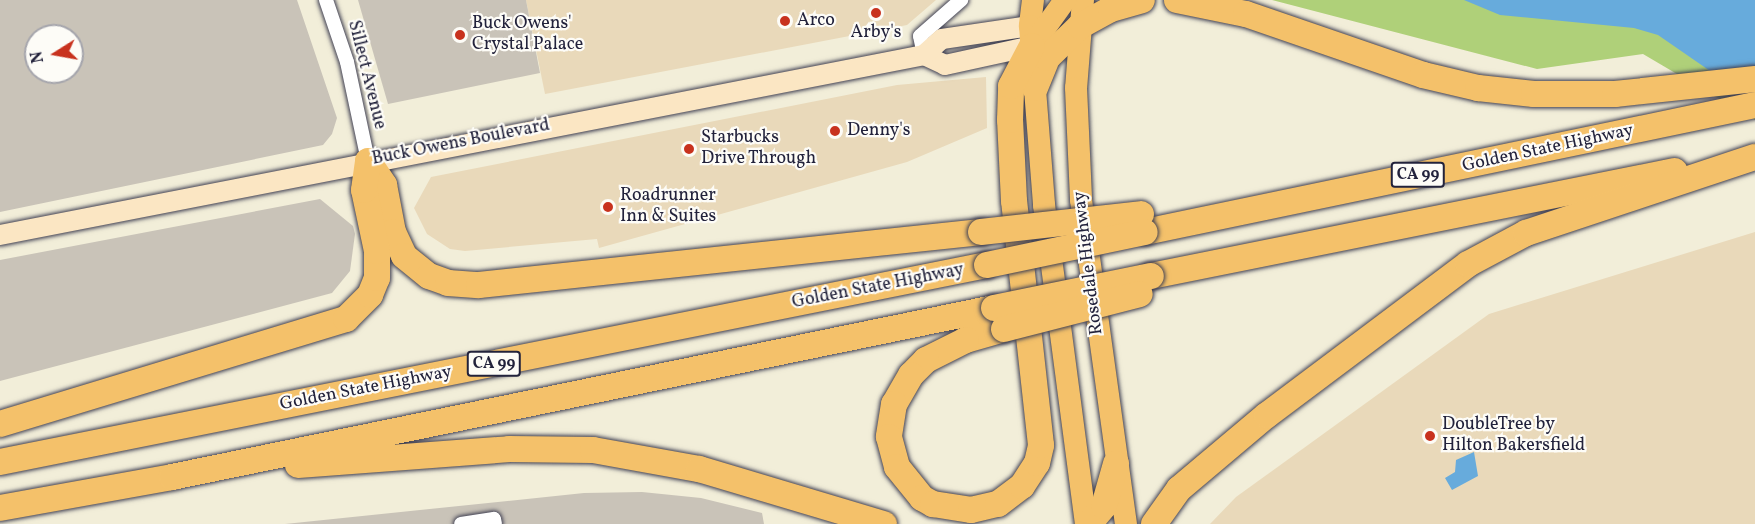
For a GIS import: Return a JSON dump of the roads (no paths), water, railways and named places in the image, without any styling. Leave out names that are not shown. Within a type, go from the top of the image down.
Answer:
[{"type":"highway","points":[[999,318],[966,340],[926,360],[910,375],[894,404],[889,437],[897,467],[922,498],[942,507],[971,510],[998,504],[1022,486],[1036,463],[1041,445],[1014,201],[1010,120],[1011,86],[1039,39],[1080,26],[1112,9],[1142,0]]},
{"type":"highway","points":[[1177,0],[1238,7],[1423,75],[1478,88],[1534,94],[1615,94],[1755,79]]},
{"type":"highway","points":[[1035,88],[1039,39]]},
{"type":"highway","name":"Golden State Highway","points":[[0,462],[987,265],[1143,223],[1181,224],[1755,105]]},
{"type":"highway","points":[[0,508],[999,318],[1333,239],[1755,156]]},
{"type":"highway","points":[[1154,524],[1179,489],[1284,402],[1468,264],[1526,233],[1755,156]]},
{"type":"highway","points":[[368,161],[384,185],[400,251],[414,267],[448,284],[479,285],[981,232],[1143,223]]},
{"type":"highway","points":[[0,424],[346,319],[370,295],[377,278],[376,251],[364,190],[368,161]]},
{"type":"highway","points":[[172,477],[409,455],[508,449],[593,450],[699,469],[884,524]]},
{"type":"highway","points":[[1087,524],[1104,506],[1116,464]]},
{"type":"main road","points":[[1033,0],[1039,39],[1076,88]]},
{"type":"main road","points":[[1039,39],[1065,0]]},
{"type":"main road","name":"Rosedale Highway","points":[[1083,0],[1076,88],[1086,258],[1126,524]]},
{"type":"main road","name":"Buck Owens Boulevard","points":[[0,235],[368,161],[924,55],[945,65],[1039,39]]},
{"type":"main road","name":"Rosedale Highway","points":[[1035,88],[1053,287],[1087,524]]},
{"type":"street","name":"Sillect Avenue","points":[[326,0],[347,62],[368,161]]},
{"type":"street","points":[[924,55],[921,36],[961,0]]},
{"type":"street","points":[[461,524],[495,522]]},
{"type":"water","points":[[1464,0],[1755,0],[1755,102],[1658,35],[1634,28],[1500,15]]},
{"type":"water","points":[[1474,452],[1478,476],[1452,490],[1445,478],[1455,472],[1456,460]]},
{"type":"place","name":"Arby's","points":[[876,13]]},
{"type":"place","name":"Arco","points":[[785,21]]},
{"type":"place","name":"Buck Owens' Crystal Palace","points":[[460,35]]},
{"type":"place","name":"Denny's","points":[[835,131]]},
{"type":"place","name":"Starbucks Drive Through","points":[[689,149]]},
{"type":"place","name":"Roadrunner Inn & Suites","points":[[608,207]]},
{"type":"place","name":"DoubleTree by Hilton Bakersfield","points":[[1430,436]]}]
